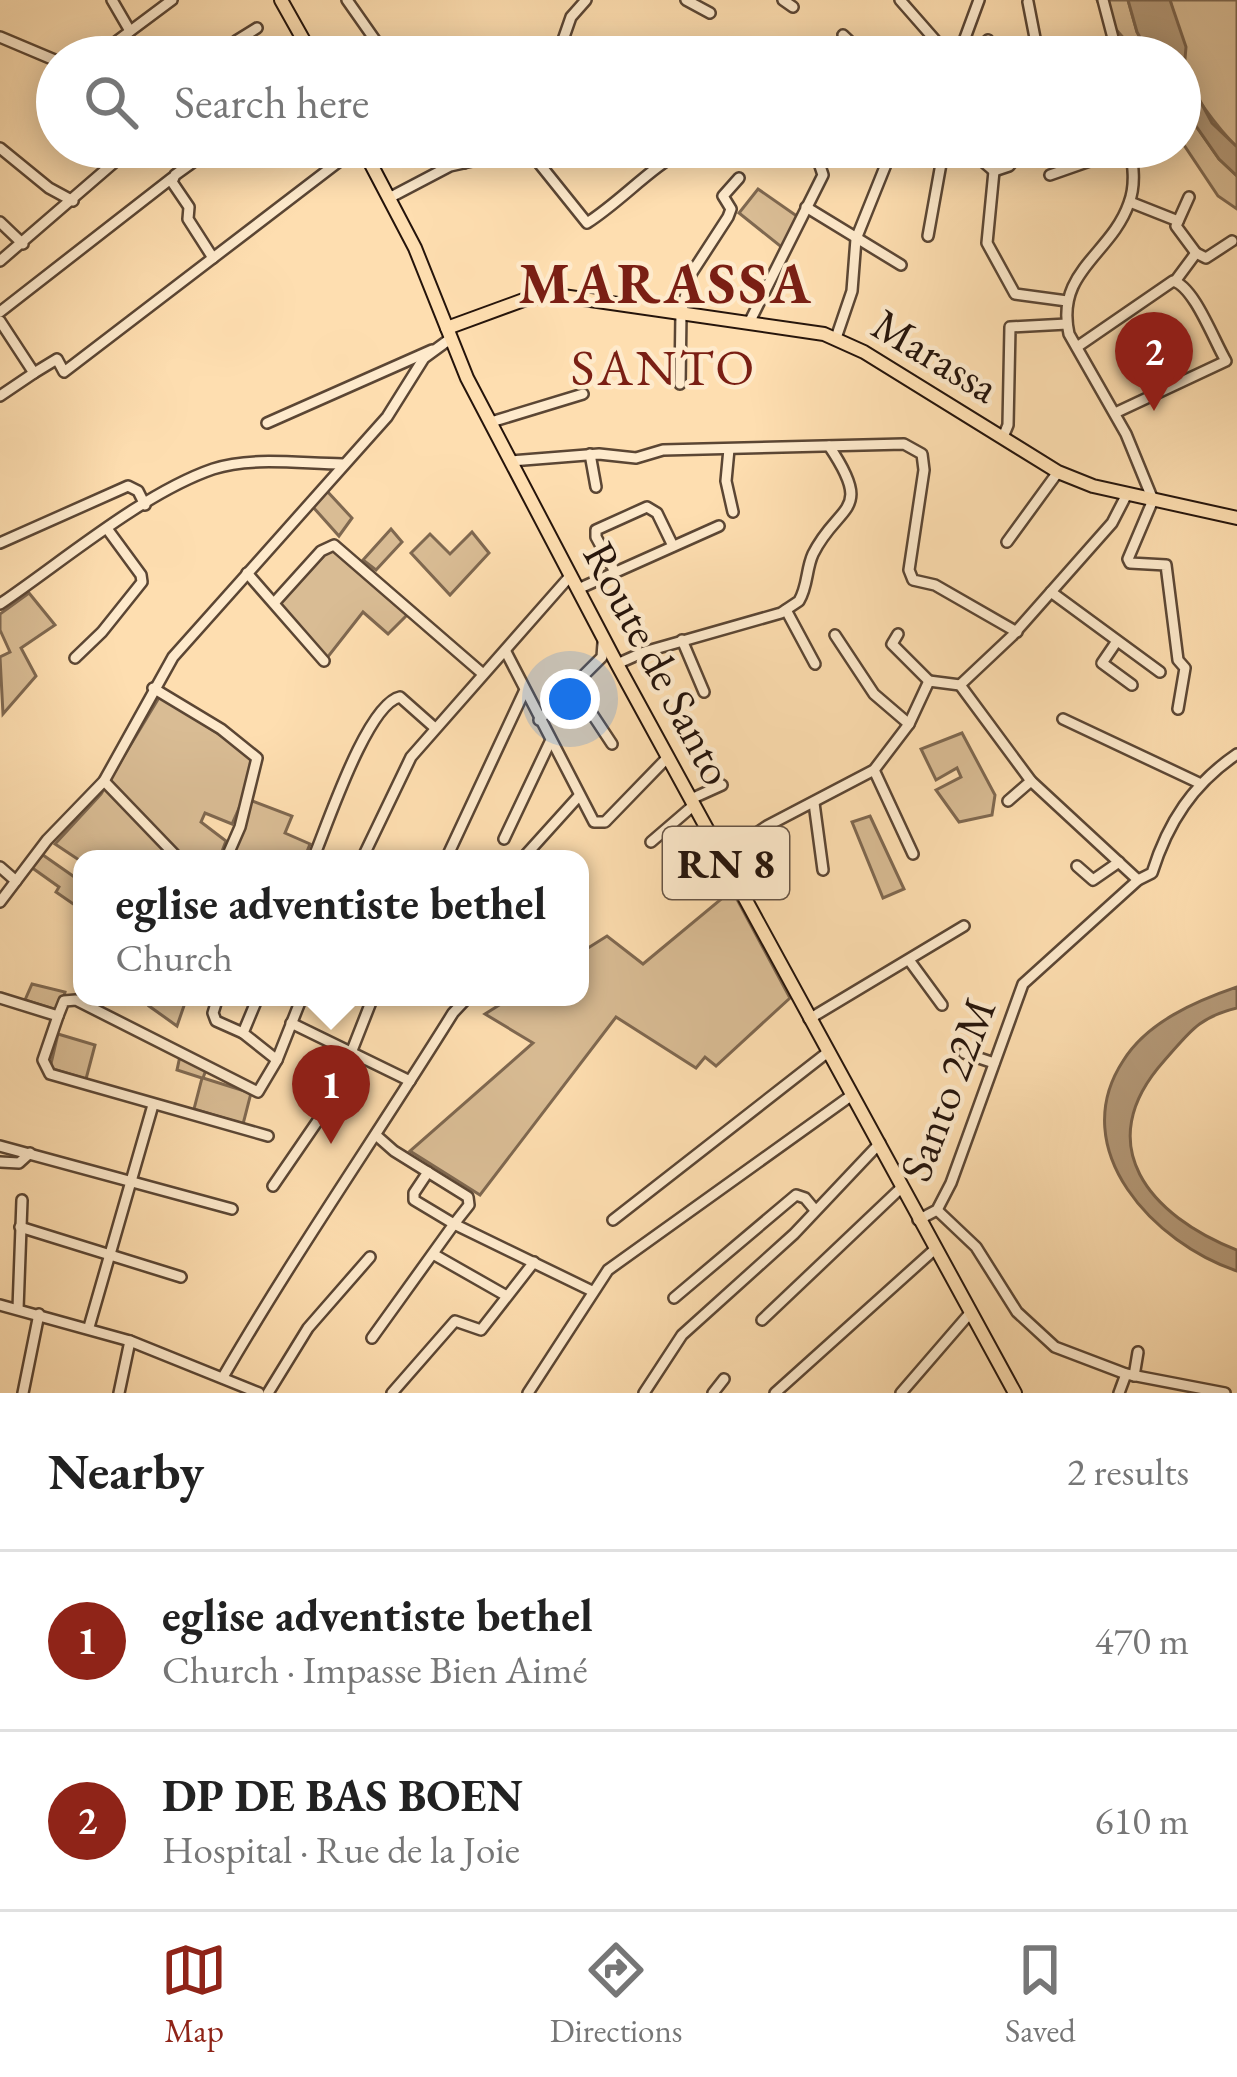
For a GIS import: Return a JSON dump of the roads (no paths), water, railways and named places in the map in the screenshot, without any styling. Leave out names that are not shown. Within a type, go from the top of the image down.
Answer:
[{"type":"main road","points":[[281,0],[301,36]]},
{"type":"main road","name":"Route de Santo","points":[[372,168],[490,422],[617,664],[1015,1393]]},
{"type":"main road","name":"Marassa","points":[[448,333],[540,296],[749,322],[826,339],[1058,472],[1236,520]]},
{"type":"street","points":[[112,0],[130,32]]},
{"type":"street","points":[[125,36],[172,0]]},
{"type":"street","points":[[346,0],[372,36]]},
{"type":"street","points":[[564,36],[571,17],[586,0]]},
{"type":"street","points":[[686,0],[710,13]]},
{"type":"street","points":[[783,0],[793,8]]},
{"type":"street","points":[[900,0],[934,36]]},
{"type":"street","points":[[964,36],[980,0]]},
{"type":"street","points":[[1103,0],[1112,36]]},
{"type":"street","points":[[1028,2],[1034,36]]},
{"type":"street","points":[[244,36],[256,28]]},
{"type":"street","points":[[0,37],[36,52]]},
{"type":"street","points":[[0,148],[74,202]]},
{"type":"street","points":[[0,261],[110,168]]},
{"type":"street","points":[[34,373],[4,336],[0,317],[186,168]]},
{"type":"street","points":[[0,396],[57,359],[64,373],[332,168]]},
{"type":"street","points":[[389,198],[446,168]]},
{"type":"street","points":[[543,168],[587,223],[618,204],[658,168]]},
{"type":"street","points":[[749,322],[823,176],[820,168]]},
{"type":"street","points":[[826,339],[852,291],[856,239],[885,168]]},
{"type":"street","points":[[928,236],[940,168]]},
{"type":"street","points":[[994,170],[1002,168]]},
{"type":"street","points":[[1050,175],[1070,168]]},
{"type":"street","points":[[1133,168],[1130,202],[1118,225],[1073,280],[1067,324],[1115,413],[1153,500],[1128,559],[1130,563],[1166,565],[1178,660],[1185,668],[1178,709]]},
{"type":"street","points":[[994,170],[987,243],[1016,294],[1067,301]]},
{"type":"street","points":[[172,178],[190,207],[188,220],[213,258]]},
{"type":"street","points":[[680,384],[681,313],[695,262],[731,209],[723,196],[739,178]]},
{"type":"street","points":[[1190,197],[1177,228],[1196,253],[1206,258],[1232,242]]},
{"type":"street","points":[[1130,202],[1178,221]]},
{"type":"street","points":[[806,207],[901,265]]},
{"type":"street","points":[[0,222],[23,244]]},
{"type":"street","points":[[1077,347],[1176,280],[1196,253]]},
{"type":"street","points":[[1115,413],[1232,360],[1176,280]]},
{"type":"street","points":[[1003,437],[1008,425],[1010,328],[1067,324]]},
{"type":"street","points":[[0,902],[47,840],[104,782],[173,657],[387,417],[410,376],[448,333]]},
{"type":"street","points":[[267,423],[432,350]]},
{"type":"street","points":[[490,422],[583,394]]},
{"type":"street","points":[[511,461],[590,454],[636,458],[663,450],[904,444],[922,454],[924,470],[909,570],[914,580],[935,584],[1016,632]]},
{"type":"street","points":[[617,664],[786,610],[804,592],[812,556],[848,512],[846,471],[829,446]]},
{"type":"street","points":[[729,449],[726,481],[733,512]]},
{"type":"street","points":[[590,454],[596,487]]},
{"type":"street","points":[[0,588],[3,602],[146,505],[214,469],[344,464]]},
{"type":"street","points":[[1007,542],[1058,472]]},
{"type":"street","points":[[0,543],[128,486],[146,505]]},
{"type":"street","points":[[960,685],[1016,632],[1112,523],[1127,494]]},
{"type":"street","points":[[614,570],[596,530],[646,507],[657,513],[673,546]]},
{"type":"street","points":[[578,589],[719,526]]},
{"type":"street","points":[[75,658],[142,582],[108,530]]},
{"type":"street","points":[[274,603],[321,551],[334,545],[483,674]]},
{"type":"street","points":[[248,573],[324,661]]},
{"type":"street","points":[[366,850],[411,757],[571,575]]},
{"type":"street","points":[[1051,592],[1160,671]]},
{"type":"street","points":[[786,610],[815,664]]},
{"type":"street","points":[[539,720],[602,657],[602,632]]},
{"type":"street","points":[[835,634],[874,694],[909,724]]},
{"type":"street","points":[[898,634],[892,644],[929,681],[960,685],[1031,782],[1138,880]]},
{"type":"street","points":[[682,640],[704,692]]},
{"type":"street","points":[[1117,641],[1102,663],[1132,685]]},
{"type":"street","points":[[506,652],[594,822],[604,822],[668,757]]},
{"type":"street","points":[[723,856],[767,826],[874,770],[909,724],[929,681]]},
{"type":"street","points":[[573,686],[612,744]]},
{"type":"street","points":[[153,688],[221,729],[257,758],[230,850]]},
{"type":"street","points":[[450,850],[524,692]]},
{"type":"street","points":[[317,850],[371,724],[388,701],[400,697],[435,728]]},
{"type":"street","points":[[1063,718],[1199,784]]},
{"type":"street","points":[[504,838],[550,742]]},
{"type":"street","name":"Santo 22M","points":[[918,1220],[937,1210],[951,1183],[1023,984],[1138,880],[1152,873],[1165,832],[1199,784],[1236,757]]},
{"type":"street","points":[[874,770],[913,854]]},
{"type":"street","points":[[104,782],[170,850]]},
{"type":"street","points":[[1008,801],[1031,782]]},
{"type":"street","points":[[651,842],[693,802],[722,785]]},
{"type":"street","points":[[530,850],[578,797]]},
{"type":"street","points":[[814,803],[824,870]]},
{"type":"street","points":[[1077,866],[1094,880],[1119,862]]},
{"type":"street","points":[[0,867],[16,881]]},
{"type":"street","points":[[809,1018],[964,926]]},
{"type":"street","points":[[909,960],[942,1005]]},
{"type":"street","points":[[0,998],[58,1016]]},
{"type":"street","points":[[73,1000],[64,1001],[43,1060],[45,1070],[268,1136]]},
{"type":"street","points":[[88,1006],[257,1092],[277,1060],[298,1006]]},
{"type":"street","points":[[215,1006],[216,1021],[243,1033],[277,1060]]},
{"type":"street","points":[[243,1033],[254,1006]]},
{"type":"street","points":[[273,1186],[319,1119],[325,1119],[369,1006]]},
{"type":"street","points":[[223,1377],[265,1304],[459,1006]]},
{"type":"street","points":[[291,1023],[410,1081]]},
{"type":"street","points":[[613,1220],[828,1052]]},
{"type":"street","points":[[964,1052],[994,1063]]},
{"type":"street","points":[[528,1393],[608,1270],[852,1095]]},
{"type":"street","points":[[88,1327],[153,1105]]},
{"type":"street","points":[[372,1338],[470,1201],[377,1136]]},
{"type":"street","points":[[664,1393],[648,1388],[682,1335],[794,1234],[880,1143]]},
{"type":"street","points":[[0,1146],[232,1209]]},
{"type":"street","points":[[0,1162],[19,1163],[30,1154]]},
{"type":"street","points":[[428,1172],[414,1200],[592,1291]]},
{"type":"street","points":[[762,1319],[902,1186]]},
{"type":"street","points":[[674,1298],[796,1195],[815,1210]]},
{"type":"street","points":[[18,1310],[22,1200]]},
{"type":"street","points":[[937,1210],[976,1247],[1017,1312],[1055,1347],[1130,1375],[1225,1393]]},
{"type":"street","points":[[20,1227],[181,1276]]},
{"type":"street","points":[[775,1393],[934,1250]]},
{"type":"street","points":[[433,1254],[505,1295]]},
{"type":"street","points":[[0,1305],[88,1327],[264,1393],[308,1328],[370,1257]]},
{"type":"street","points":[[392,1393],[454,1322],[481,1330],[534,1262]]},
{"type":"street","points":[[901,1393],[970,1312]]},
{"type":"street","points":[[23,1393],[39,1315]]},
{"type":"street","points":[[119,1393],[130,1341]]},
{"type":"street","points":[[1119,1393],[1138,1352]]},
{"type":"street","points":[[713,1393],[724,1379]]},
{"type":"place","name":"DP DE BAS BOEN","points":[[1154,411]]},
{"type":"place","name":"eglise adventiste bethel","points":[[331,1144]]},
{"type":"district","name":"MARASSA","points":[[666,283]]},
{"type":"district","name":"SANTO","points":[[664,367]]}]
